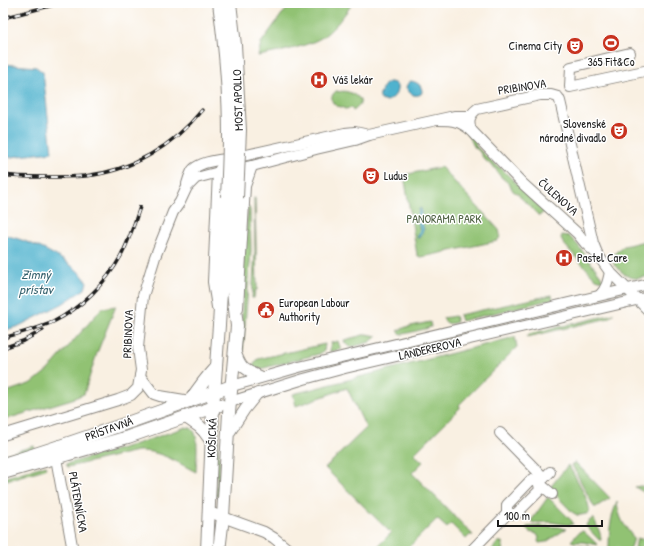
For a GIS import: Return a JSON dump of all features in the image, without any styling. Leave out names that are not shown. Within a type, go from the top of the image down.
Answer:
[{"type":"main road","name":"MOST APOLLO","points":[[219,3],[224,37],[232,197]]},
{"type":"main road","name":"MOST APOLLO","points":[[230,3],[235,45],[240,130],[232,197]]},
{"type":"main road","name":"KOŠICKÁ","points":[[207,551],[214,392],[232,197]]},
{"type":"main road","name":"KOŠICKÁ","points":[[219,551],[223,517],[230,402],[237,326],[232,283],[232,197]]},
{"type":"main road","points":[[190,401],[206,378],[216,367]]},
{"type":"main road","name":"LANDEREROVA","points":[[214,392],[232,386]]},
{"type":"main road","name":"PRÍSTAVNÁ","points":[[3,464],[94,435],[214,392]]},
{"type":"main road","name":"LANDEREROVA","points":[[213,408],[230,402]]},
{"type":"main road","name":"PRÍSTAVNÁ","points":[[3,473],[128,437],[213,408]]},
{"type":"main road","points":[[186,417],[204,430],[212,442]]},
{"type":"street","points":[[630,53],[571,67],[570,87],[649,70]]},
{"type":"street","name":"PRIBINOVA","points":[[247,167],[355,140],[369,135],[455,116],[470,116],[474,111],[481,108],[540,95],[551,95],[558,97],[560,101],[593,243],[598,255]]},
{"type":"street","points":[[470,116],[469,122],[471,130]]},
{"type":"street","name":"ČULENOVA","points":[[439,120],[452,120],[471,130],[523,184],[577,233],[598,255],[610,272],[649,311]]},
{"type":"street","name":"PRIBINOVA","points":[[242,156],[345,133],[355,132],[369,135]]},
{"type":"street","points":[[187,187],[188,180],[192,172],[200,165],[216,160],[226,159],[221,172]]},
{"type":"street","name":"KOŠICKÁ","points":[[237,326],[247,167]]},
{"type":"street","name":"PRIBINOVA","points":[[3,435],[131,395],[138,388],[141,370],[138,348],[143,296],[163,236],[173,212],[180,202],[187,187],[196,178],[221,172]]},
{"type":"street","name":"KOŠICKÁ","points":[[219,325],[213,282],[221,172]]},
{"type":"street","points":[[600,296],[608,285],[610,272]]},
{"type":"street","name":"LANDEREROVA","points":[[232,386],[299,367],[649,284]]},
{"type":"street","name":"LANDEREROVA","points":[[230,402],[304,378],[649,297]]},
{"type":"street","points":[[235,349],[239,362],[246,370],[261,377]]},
{"type":"street","points":[[140,376],[154,394],[190,401]]},
{"type":"street","points":[[228,435],[258,393]]},
{"type":"street","points":[[500,433],[545,477],[552,494]]},
{"type":"street","name":"PLÁTENNÍCKA","points":[[56,458],[73,551]]},
{"type":"street","points":[[470,551],[507,514],[516,514],[540,490],[545,477]]},
{"type":"street","points":[[209,512],[264,532],[290,551]]},
{"type":"green space","points":[[294,3],[353,3],[340,21],[318,40],[292,49],[258,56],[261,43],[282,14]]},
{"type":"green space","points":[[336,91],[348,92],[357,96],[360,100],[360,104],[353,111],[352,108],[345,109],[339,106],[338,107],[332,100],[332,95]]},
{"type":"green space","points":[[469,131],[479,141],[475,145],[493,163],[502,169],[544,212],[539,216],[518,194],[513,191],[495,168],[485,160],[475,148],[467,134]]},
{"type":"green space","name":"PANORAMA PARK","points":[[441,167],[499,230],[500,237],[497,241],[427,256],[420,257],[417,255],[404,175]]},
{"type":"green space","points":[[254,198],[257,290],[255,290],[254,298],[252,298],[255,251]]},
{"type":"green space","points":[[248,206],[250,210],[251,251],[242,361],[243,265]]},
{"type":"green space","points":[[562,235],[569,236],[577,244],[601,276],[603,281],[596,279],[563,243],[561,238]]},
{"type":"green space","points":[[649,240],[649,276],[633,278],[626,275],[614,265],[614,254],[624,246]]},
{"type":"green space","points":[[552,295],[553,299],[461,321],[459,315]]},
{"type":"green space","points":[[116,306],[97,353],[84,394],[3,420],[3,393],[32,383],[48,370],[102,308]]},
{"type":"green space","points":[[614,314],[609,318],[527,337],[529,334]]},
{"type":"green space","points":[[455,316],[457,322],[453,323],[447,323],[443,318]]},
{"type":"green space","points":[[430,322],[431,327],[429,328],[404,334],[401,334],[398,331],[406,327]]},
{"type":"green space","points":[[367,334],[377,336],[370,342],[352,347],[349,347],[344,340]]},
{"type":"green space","points":[[515,337],[517,347],[459,405],[460,408],[414,454],[423,462],[412,473],[473,535],[470,535],[466,539],[451,524],[447,528],[437,519],[405,551],[373,551],[391,533],[325,468],[366,428],[347,388],[296,406],[293,394]]},
{"type":"green space","points":[[338,341],[342,349],[330,352],[331,343]]},
{"type":"green space","points":[[325,344],[324,351],[319,354],[260,369],[251,369],[258,359]]},
{"type":"green space","points":[[219,418],[218,448],[220,464],[218,496],[216,496],[217,479],[215,465]]},
{"type":"green space","points":[[186,427],[192,429],[196,437],[196,472],[168,457],[145,451],[137,451],[68,467],[66,464],[133,445]]},
{"type":"green space","points":[[34,446],[35,449],[3,459],[3,455]]},
{"type":"green space","points":[[575,462],[610,498],[594,507],[572,465]]},
{"type":"green space","points":[[46,465],[47,467],[45,469],[3,481],[3,478]]},
{"type":"green space","points":[[568,465],[582,488],[589,507],[589,512],[586,514],[577,515],[572,512],[554,493],[551,487]]},
{"type":"green space","points":[[635,487],[649,487],[649,499],[645,493]]},
{"type":"green space","points":[[548,497],[572,521],[573,524],[569,525],[550,522],[533,523],[531,521]]},
{"type":"green space","points":[[617,502],[622,522],[634,538],[630,551],[610,551],[609,549],[610,525]]},
{"type":"green space","points":[[593,518],[599,530],[601,540],[599,540],[586,526],[587,523]]},
{"type":"green space","points":[[540,526],[566,529],[546,542],[539,543],[537,534],[529,532],[526,529],[527,527]]},
{"type":"green space","points":[[583,531],[598,545],[571,541],[579,532]]},
{"type":"green space","points":[[637,538],[645,540],[649,538],[649,549],[635,548]]},
{"type":"green space","points":[[498,542],[502,542],[503,551],[491,551]]},
{"type":"green space","points":[[570,546],[587,547],[596,550],[564,551]]},
{"type":"water","points":[[3,64],[36,67],[43,72],[52,152],[3,158]]},
{"type":"water","points":[[411,81],[420,86],[422,90],[421,94],[414,95],[409,91],[406,87]]},
{"type":"water","points":[[388,82],[396,85],[397,92],[392,98],[385,101],[380,98],[380,93]]},
{"type":"water","points":[[421,208],[421,219],[424,229],[419,238],[417,238],[420,230],[417,220],[419,209]]},
{"type":"water","name":"Zimný prístav","points":[[3,235],[37,246],[50,252],[72,266],[87,282],[85,289],[62,304],[19,326],[3,331]]},
{"type":"railway","points":[[3,18],[61,3]]},
{"type":"railway","points":[[3,175],[28,177],[85,176],[119,169],[150,155],[165,145],[191,123],[202,110]]},
{"type":"railway","points":[[3,338],[53,322],[73,310],[92,294],[108,276],[121,256],[140,207]]},
{"type":"railway","points":[[3,348],[23,341],[43,330]]},
{"type":"place","name":"365 Fit&Co","points":[[611,43]]},
{"type":"place","name":"Cinema City","points":[[575,46]]},
{"type":"place","name":"Váš lekár","points":[[319,80]]},
{"type":"place","name":"Slovenské národné divadlo","points":[[619,131]]},
{"type":"place","name":"Ludus","points":[[371,176]]},
{"type":"place","name":"Pastel Care","points":[[564,258]]},
{"type":"place","name":"European Labour Authority","points":[[266,310]]}]
